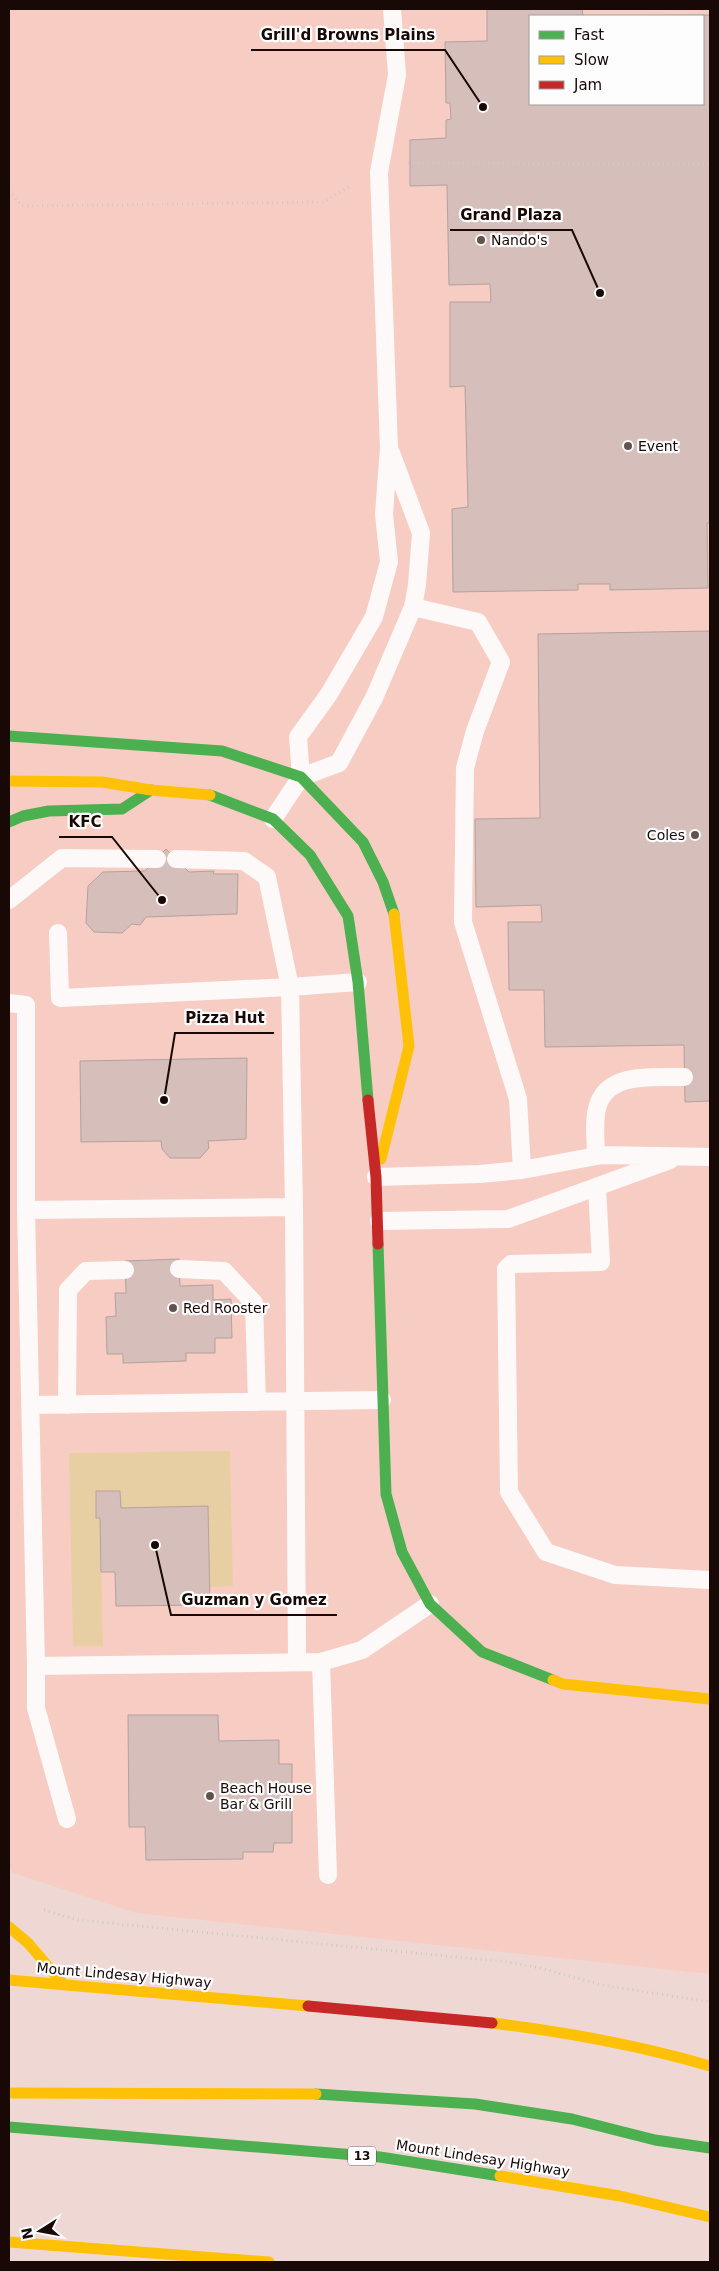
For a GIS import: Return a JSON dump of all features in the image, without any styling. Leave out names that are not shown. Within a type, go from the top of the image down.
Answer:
[{"type":"main road","points":[[9,726],[29,736]]},
{"type":"main road","points":[[9,736],[222,751],[301,777],[363,842],[383,882],[396,922],[409,1046],[376,1177]]},
{"type":"main road","points":[[9,781],[102,782],[151,790],[214,795],[273,820],[310,855],[348,916],[358,982],[379,1221],[382,1400],[386,1494],[402,1552],[430,1604],[482,1652],[563,1684],[710,1699]]},
{"type":"main road","points":[[9,822],[23,816],[50,811],[122,809],[151,790]]},
{"type":"main road","points":[[9,1927],[28,1943],[64,1985]]},
{"type":"main road","name":"Mount Lindesay Highway","points":[[9,1980],[463,2019],[544,2029],[647,2048],[710,2066]]},
{"type":"main road","points":[[9,2093],[293,2092],[475,2104],[572,2119],[655,2140],[710,2148]]},
{"type":"main road","name":"Mount Lindesay Highway","points":[[9,2127],[380,2157],[620,2196],[710,2217]]},
{"type":"main road","points":[[9,2242],[269,2262]]},
{"type":"lane","points":[[301,777],[298,736],[330,694],[374,618],[389,562],[384,514],[389,448],[379,172],[397,75],[392,9]]},
{"type":"lane","points":[[273,820],[301,777],[338,763],[374,698],[413,607],[417,585],[421,533],[389,448]]},
{"type":"lane","points":[[413,607],[478,622],[502,662],[475,731],[465,768],[463,922],[518,1099],[522,1170]]},
{"type":"lane","points":[[9,900],[62,858],[157,859]]},
{"type":"lane","points":[[176,859],[244,861],[267,877],[290,987],[294,1207],[297,1662]]},
{"type":"lane","points":[[58,933],[60,998],[358,982]]},
{"type":"lane","points":[[17,1004],[26,1210],[36,1708],[67,1819]]},
{"type":"lane","points":[[596,1156],[597,1106],[605,1091],[619,1082],[636,1079],[684,1077]]},
{"type":"lane","points":[[376,1177],[480,1174],[522,1170],[596,1156],[710,1157]]},
{"type":"lane","points":[[379,1221],[508,1219],[678,1158]]},
{"type":"lane","points":[[597,1187],[601,1262],[511,1264],[506,1269],[509,1492],[546,1552],[615,1575],[710,1580]]},
{"type":"lane","points":[[26,1210],[294,1207]]},
{"type":"lane","points":[[179,1269],[224,1271],[254,1303],[257,1402]]},
{"type":"lane","points":[[67,1405],[68,1290],[86,1271],[125,1270]]},
{"type":"lane","points":[[30,1405],[382,1400]]},
{"type":"lane","points":[[36,1666],[321,1662],[362,1650],[430,1604]]},
{"type":"lane","points":[[321,1662],[328,1875]]},
{"type":"path","points":[[42,1910],[78,1920],[507,1962],[540,1968],[620,1989],[710,2002]]},
{"type":"shaded area","points":[[9,9],[710,9],[710,1974],[136,1913],[13,1873],[9,1867]]},
{"type":"shaded area","points":[[230,1451],[233,1586],[210,1587],[208,1506],[121,1508],[120,1491],[96,1491],[96,1518],[100,1518],[103,1646],[73,1646],[69,1453]]},
{"type":"building","points":[[487,9],[582,9],[583,15],[529,15],[529,105],[704,105],[704,15],[710,15],[710,523],[707,523],[708,588],[610,590],[610,584],[578,584],[578,590],[453,592],[452,509],[468,507],[465,386],[450,387],[450,302],[491,302],[490,284],[449,285],[447,185],[410,186],[410,140],[446,138],[446,120],[451,119],[450,103],[446,103],[445,42],[487,41]]},
{"type":"building","points":[[710,631],[710,1101],[685,1102],[684,1045],[545,1047],[544,990],[509,990],[508,922],[542,922],[541,905],[476,907],[475,819],[540,818],[538,634]]},
{"type":"building","points":[[166,849],[189,872],[214,871],[213,874],[238,874],[237,914],[146,917],[140,925],[132,924],[122,933],[94,932],[86,923],[88,886],[103,872],[145,871]]},
{"type":"building","points":[[247,1058],[246,1139],[208,1141],[209,1148],[200,1158],[170,1158],[162,1149],[161,1141],[81,1142],[80,1061]]},
{"type":"building","name":"Red Rooster","points":[[179,1259],[180,1286],[213,1285],[213,1300],[231,1299],[232,1338],[215,1338],[215,1353],[186,1353],[186,1361],[123,1363],[123,1354],[107,1354],[106,1317],[116,1316],[115,1293],[126,1293],[125,1261]]},
{"type":"building","points":[[96,1491],[120,1491],[121,1508],[208,1506],[210,1605],[116,1606],[115,1572],[101,1572],[100,1518],[96,1518]]},
{"type":"building","name":"Beach House Bar & Grill","points":[[128,1715],[218,1715],[219,1741],[279,1740],[279,1764],[292,1764],[292,1843],[274,1843],[273,1852],[243,1852],[243,1859],[146,1860],[145,1827],[129,1827]]},
{"type":"traffic: fast","points":[[9,736],[222,751],[301,777],[363,842],[383,882],[394,914]]},
{"type":"traffic: fast","points":[[9,822],[23,816],[49,811],[122,809],[151,790]]},
{"type":"traffic: fast","points":[[210,795],[273,819],[310,855],[348,916],[358,982],[368,1100]]},
{"type":"traffic: fast","points":[[378,1244],[386,1494],[402,1552],[430,1604],[482,1652],[553,1680]]},
{"type":"traffic: fast","points":[[316,2094],[475,2104],[572,2119],[655,2140],[710,2148]]},
{"type":"traffic: fast","points":[[9,2127],[380,2157],[500,2176]]},
{"type":"traffic: slow","points":[[9,781],[102,782],[151,790],[210,795]]},
{"type":"traffic: slow","points":[[381,1159],[409,1046],[394,914]]},
{"type":"traffic: slow","points":[[553,1680],[563,1684],[710,1699]]},
{"type":"traffic: slow","points":[[9,1927],[28,1943],[64,1985]]},
{"type":"traffic: slow","points":[[9,1980],[308,2006]]},
{"type":"traffic: slow","points":[[492,2023],[602,2040],[710,2066]]},
{"type":"traffic: slow","points":[[9,2093],[316,2094]]},
{"type":"traffic: slow","points":[[500,2176],[620,2196],[710,2217]]},
{"type":"traffic: slow","points":[[9,2242],[269,2262]]},
{"type":"traffic: jam","points":[[368,1100],[376,1177],[378,1244]]},
{"type":"traffic: jam","points":[[308,2006],[492,2023]]},
{"type":"place","name":"Grill'd Browns Plains","points":[[483,107]]},
{"type":"place","name":"Nando's","points":[[481,240]]},
{"type":"place","name":"Grand Plaza","points":[[600,293]]},
{"type":"place","name":"Event","points":[[628,446]]},
{"type":"place","name":"Coles","points":[[695,835]]},
{"type":"place","name":"KFC","points":[[162,900]]},
{"type":"place","name":"Pizza Hut","points":[[164,1100]]},
{"type":"place","name":"Red Rooster","points":[[173,1308]]},
{"type":"place","name":"Guzman y Gomez","points":[[155,1545]]},
{"type":"place","name":"Beach House Bar & Grill","points":[[210,1796]]}]
